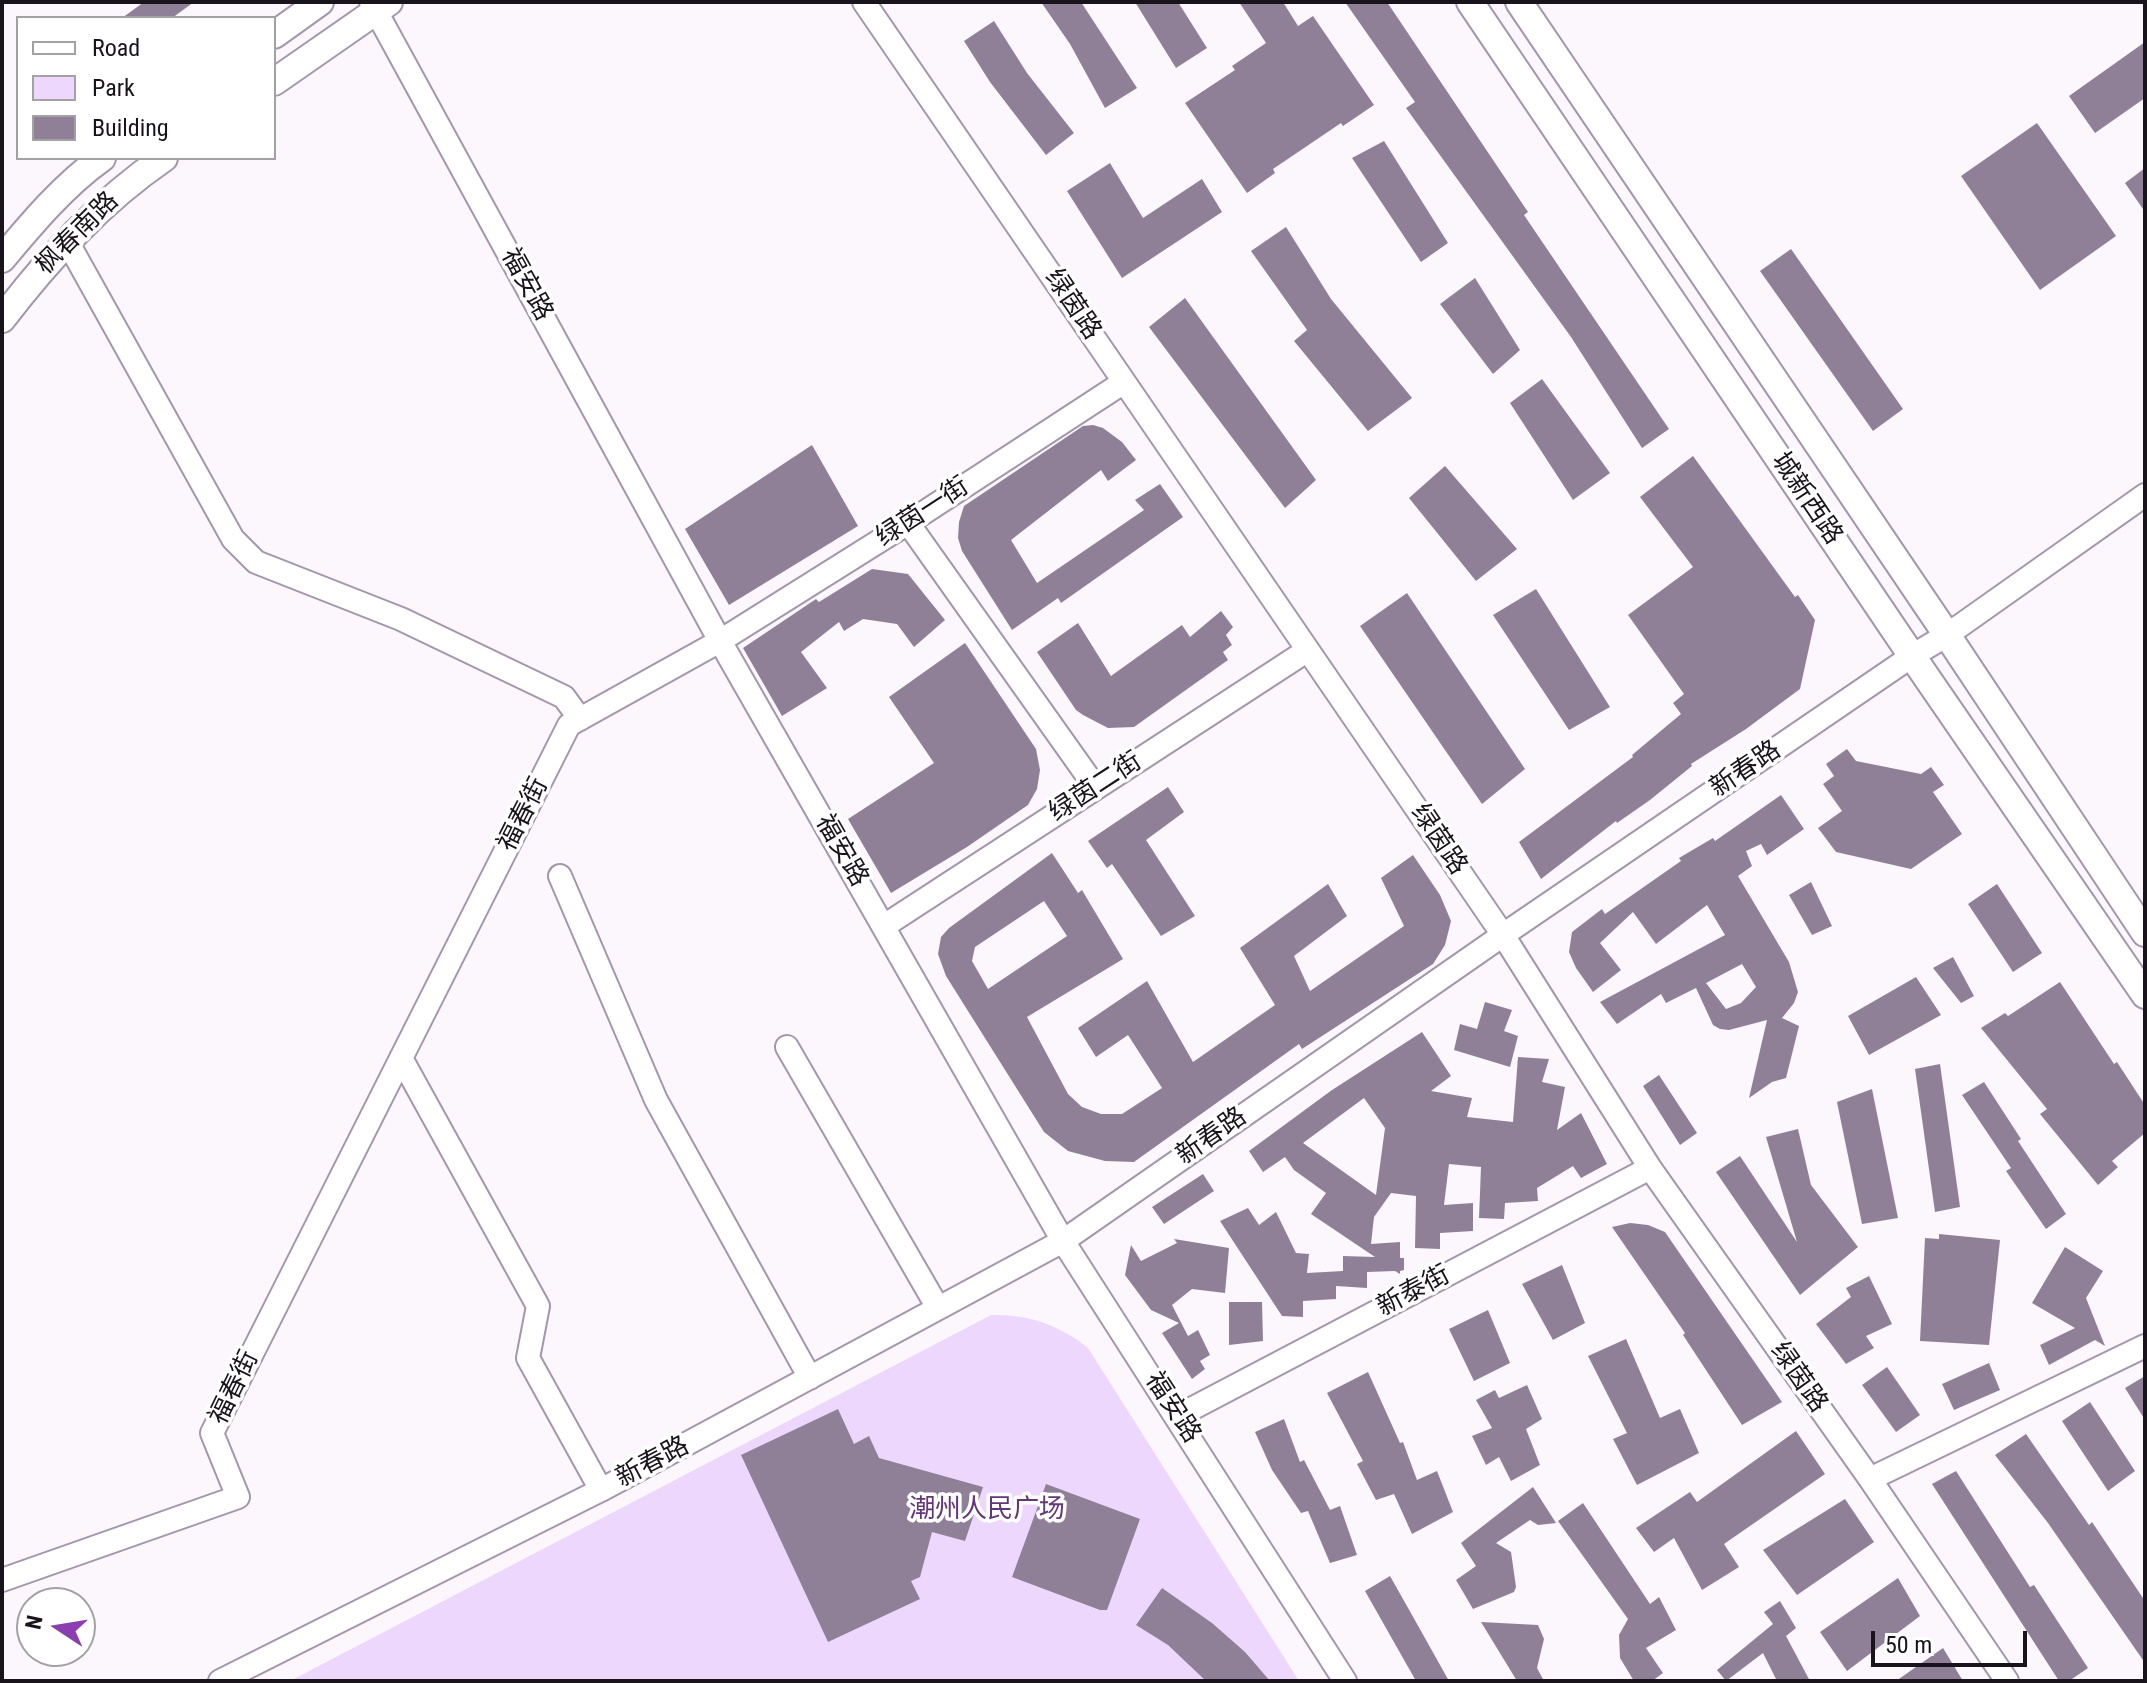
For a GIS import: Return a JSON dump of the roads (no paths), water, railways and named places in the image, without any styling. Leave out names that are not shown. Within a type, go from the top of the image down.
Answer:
[{"type":"main road","points":[[276,34],[320,2]]},
{"type":"main road","name":"城新西路","points":[[1470,2],[2145,995]]},
{"type":"main road","name":"城新西路","points":[[1519,2],[2145,933]]},
{"type":"main road","points":[[276,81],[379,5]]},
{"type":"main road","name":"枫春南路","points":[[2,259],[29,226],[99,160]]},
{"type":"main road","name":"枫春南路","points":[[2,319],[80,226],[162,160]]},
{"type":"street","name":"绿茵路","points":[[864,2],[1503,935],[1650,1168],[1870,1479],[2007,1681]]},
{"type":"street","name":"福安路","points":[[379,5],[720,641],[1063,1241],[1345,1681]]},
{"type":"street","points":[[67,241],[233,539],[256,562],[401,619],[564,697],[580,719]]},
{"type":"street","name":"绿茵一街","points":[[720,641],[1124,382]]},
{"type":"street","name":"新春路","points":[[220,1681],[601,1490],[1063,1241],[1503,935],[1947,635],[2145,495]]},
{"type":"street","points":[[908,523],[1096,788]]},
{"type":"street","name":"福春街","points":[[2,1580],[238,1497],[212,1433],[569,725],[720,641]]},
{"type":"street","name":"绿茵二街","points":[[884,926],[1308,650]]},
{"type":"street","points":[[560,876],[656,1100],[810,1378]]},
{"type":"street","points":[[787,1047],[938,1308]]},
{"type":"street","points":[[401,1058],[538,1306],[528,1358],[601,1490]]},
{"type":"street","name":"新泰街","points":[[1178,1416],[1650,1168]]},
{"type":"street","points":[[1870,1479],[2145,1346]]},
{"type":"park label","name":"潮州人民广场","points":[[987,1510]]}]
